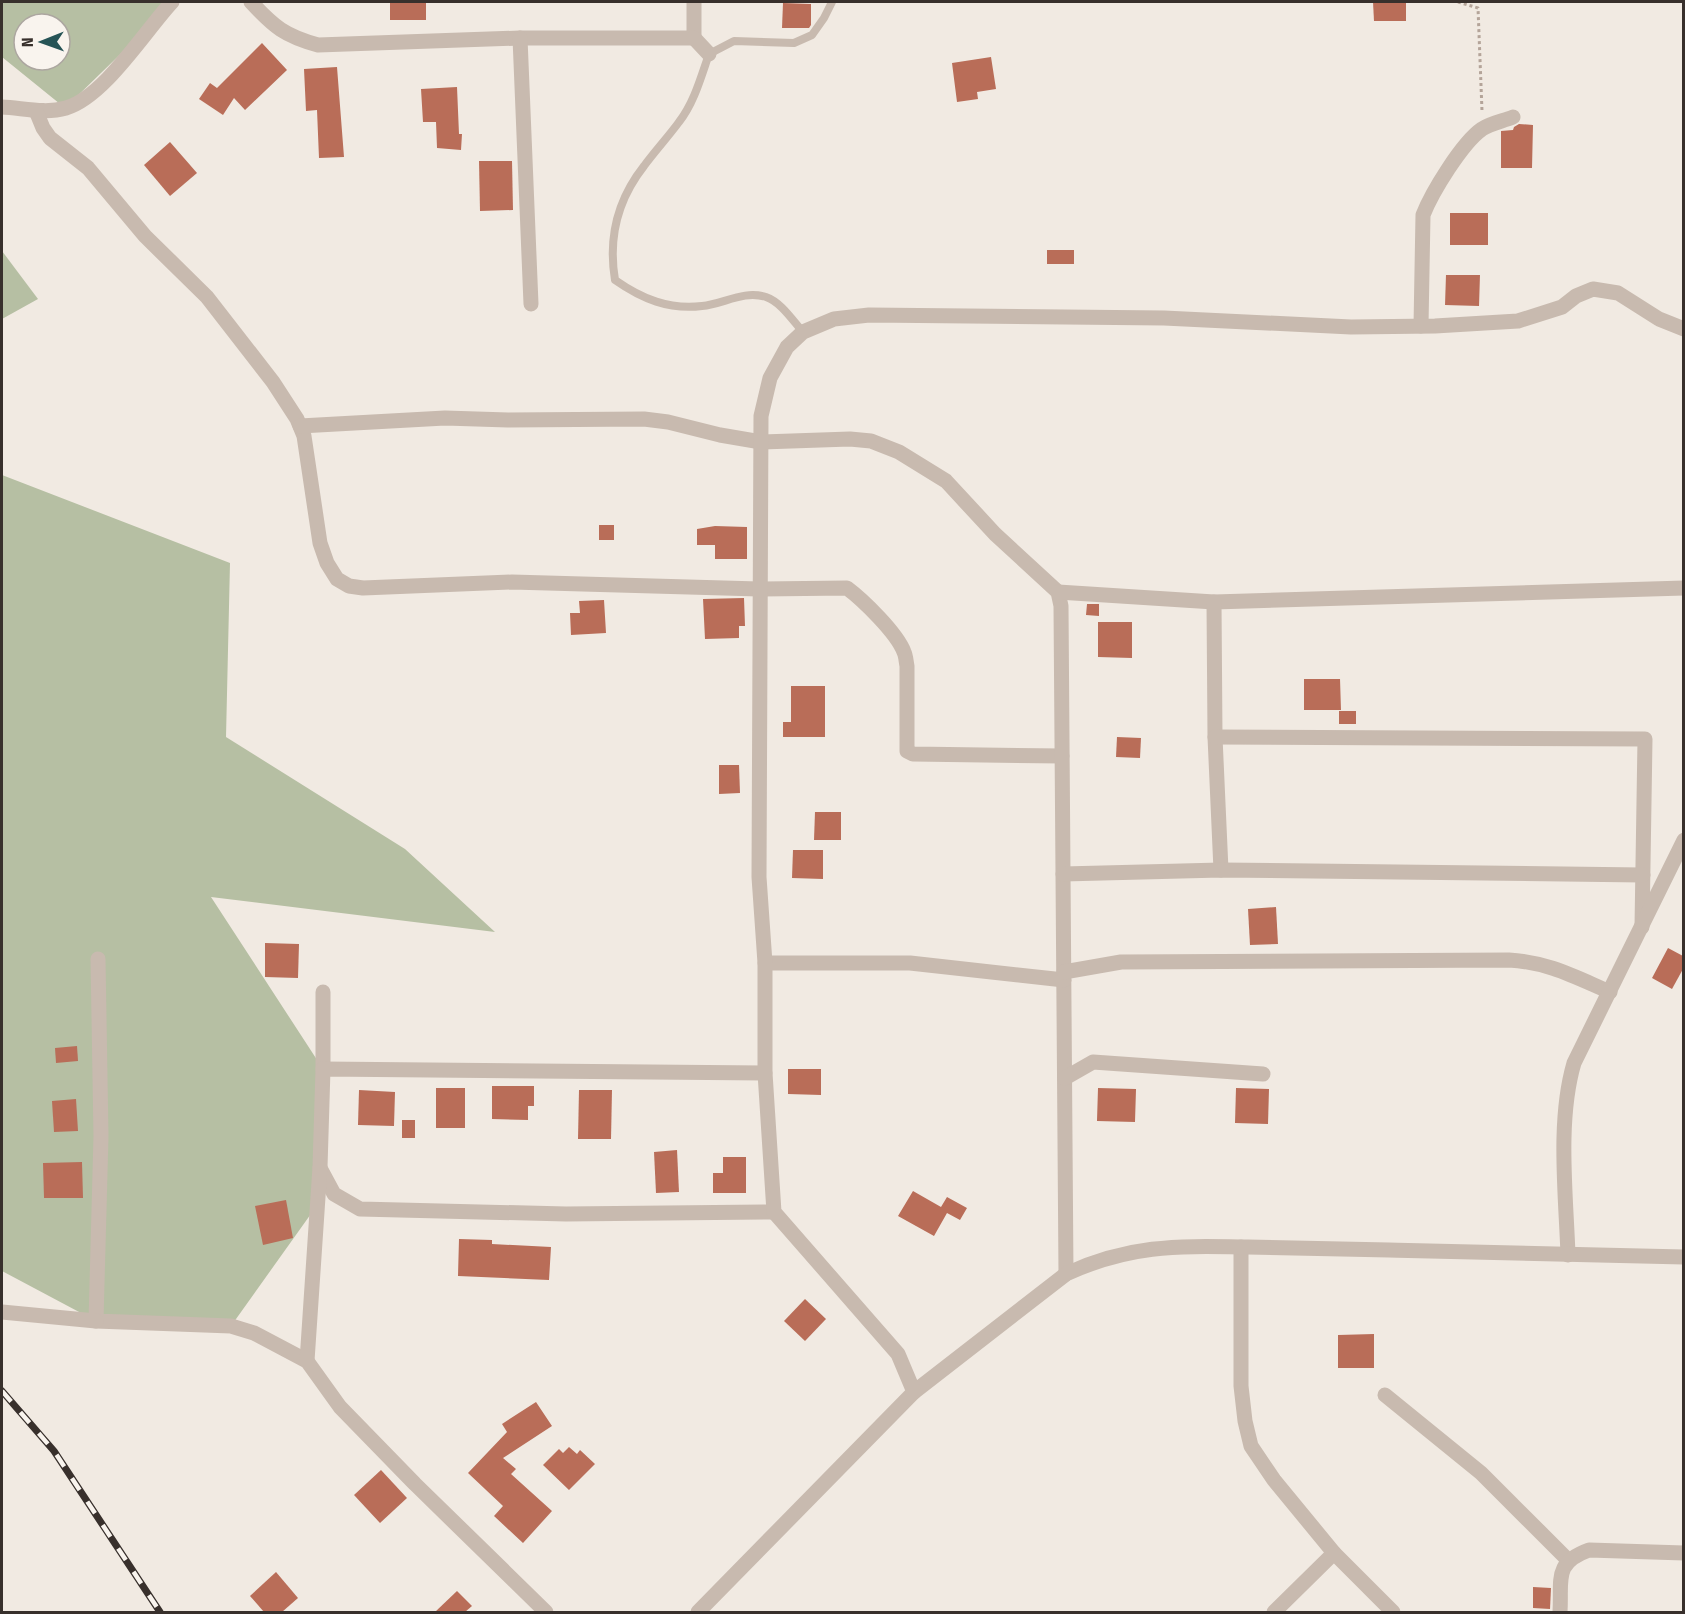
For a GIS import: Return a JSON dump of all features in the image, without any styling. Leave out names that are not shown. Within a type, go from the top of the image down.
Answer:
[{"type":"street","points":[[2,107],[36,111],[65,108],[83,100],[129,54],[172,2]]},
{"type":"street","points":[[250,2],[279,30],[318,45],[520,38],[694,38]]},
{"type":"street","points":[[694,2],[694,38],[709,54]]},
{"type":"street","points":[[520,38],[531,304]]},
{"type":"street","points":[[36,111],[50,138],[88,168],[145,236],[207,297],[273,382],[300,426],[308,454],[320,543],[327,563],[337,579],[349,586],[363,588],[512,582],[759,589],[847,588],[896,637],[904,653],[907,666],[907,751],[913,754],[1062,756]]},
{"type":"street","points":[[1420,326],[1423,215],[1428,202],[1449,169],[1482,129],[1514,117]]},
{"type":"street","points":[[914,1392],[898,1354],[774,1212],[765,1073],[765,963],[759,877],[761,416],[770,378],[787,347],[803,332],[834,319],[869,315],[1164,318],[1351,327],[1518,321],[1562,307],[1576,296],[1593,289],[1618,293],[1659,319],[1683,329]]},
{"type":"street","points":[[300,426],[444,418],[644,419],[761,442],[850,439],[872,441],[899,452],[946,481],[995,534],[1058,592],[1061,606],[1066,1274]]},
{"type":"street","points":[[1058,592],[1214,602],[1683,588]]},
{"type":"street","points":[[1214,602],[1215,737],[1221,870]]},
{"type":"street","points":[[1215,737],[1645,739],[1642,927]]},
{"type":"street","points":[[1568,1255],[1565,1136],[1568,1086],[1574,1063],[1683,840]]},
{"type":"street","points":[[1063,874],[1221,870],[1643,876]]},
{"type":"street","points":[[96,1321],[101,1136],[98,959]]},
{"type":"street","points":[[765,963],[910,963],[1064,976],[1121,962],[1509,960],[1549,965],[1610,992]]},
{"type":"street","points":[[307,1361],[320,1167],[323,992]]},
{"type":"street","points":[[1065,1078],[1093,1062],[1263,1074]]},
{"type":"street","points":[[323,1069],[765,1073]]},
{"type":"street","points":[[320,1167],[334,1194],[360,1209],[566,1214],[774,1212]]},
{"type":"street","points":[[698,1612],[914,1392],[1066,1274],[1088,1264],[1144,1249],[1186,1246],[1683,1257]]},
{"type":"street","points":[[1240,1247],[1241,1386],[1251,1446],[1274,1480],[1334,1553],[1393,1612]]},
{"type":"street","points":[[2,1312],[96,1321],[231,1326],[254,1333],[307,1361],[340,1407],[546,1612]]},
{"type":"street","points":[[1385,1395],[1481,1473],[1568,1560]]},
{"type":"street","points":[[1560,1612],[1562,1570],[1568,1560],[1589,1550],[1683,1553]]},
{"type":"street","points":[[1274,1612],[1334,1553]]},
{"type":"lane","points":[[803,332],[778,304],[766,297],[747,295],[703,306],[649,301],[615,280],[613,234],[621,205],[642,168],[680,121],[694,96],[709,54],[734,41],[794,43],[812,35],[832,2]]},
{"type":"path","points":[[1458,2],[1478,8],[1482,129]]},
{"type":"green space","points":[[2,2],[174,2],[65,108],[21,72],[72,72],[72,12],[12,12],[12,65],[2,57]]},
{"type":"green space","points":[[2,251],[38,299],[2,319]]},
{"type":"green space","points":[[2,475],[230,563],[226,737],[405,849],[495,932],[211,897],[323,1069],[318,1204],[231,1326],[96,1321],[2,1271]]},
{"type":"building","points":[[390,2],[426,2],[426,20],[390,20]]},
{"type":"building","points":[[1373,2],[1406,2],[1406,21],[1374,21]]},
{"type":"building","points":[[783,3],[811,4],[809,28],[782,28]]},
{"type":"building","points":[[262,43],[287,70],[245,110],[234,98],[223,115],[199,99],[210,83],[217,88]]},
{"type":"building","points":[[991,57],[996,89],[977,92],[978,99],[957,102],[952,63]]},
{"type":"building","points":[[337,67],[344,157],[319,158],[317,110],[306,111],[304,69]]},
{"type":"building","points":[[457,87],[459,134],[462,134],[461,150],[437,148],[436,122],[423,122],[421,89]]},
{"type":"building","points":[[1519,124],[1533,125],[1532,168],[1501,168],[1501,131],[1513,130]]},
{"type":"building","points":[[170,142],[197,173],[170,196],[144,165]]},
{"type":"building","points":[[479,161],[512,161],[513,210],[480,211]]},
{"type":"building","points":[[1450,213],[1488,213],[1488,245],[1450,245]]},
{"type":"building","points":[[1047,250],[1074,250],[1074,264],[1047,264]]},
{"type":"building","points":[[1446,275],[1480,275],[1479,306],[1445,305]]},
{"type":"building","points":[[599,525],[614,525],[614,540],[599,540]]},
{"type":"building","points":[[715,526],[747,527],[747,559],[715,559],[715,545],[697,545],[697,529]]},
{"type":"building","points":[[744,598],[745,626],[739,626],[739,638],[705,639],[703,599]]},
{"type":"building","points":[[604,600],[606,633],[571,635],[570,613],[580,613],[579,601]]},
{"type":"building","points":[[1087,604],[1099,604],[1099,616],[1086,615]]},
{"type":"building","points":[[1098,622],[1132,622],[1132,658],[1098,657]]},
{"type":"building","points":[[1304,679],[1340,679],[1341,710],[1304,710]]},
{"type":"building","points":[[791,686],[825,686],[825,737],[783,737],[783,722],[791,722]]},
{"type":"building","points":[[1339,711],[1356,711],[1356,724],[1339,724]]},
{"type":"building","points":[[1117,737],[1141,738],[1140,758],[1116,757]]},
{"type":"building","points":[[719,765],[739,765],[740,793],[719,794]]},
{"type":"building","points":[[815,812],[841,812],[841,840],[814,840]]},
{"type":"building","points":[[793,850],[823,850],[823,879],[792,878]]},
{"type":"building","points":[[1276,907],[1278,944],[1250,945],[1248,909]]},
{"type":"building","points":[[265,943],[299,944],[298,978],[265,977]]},
{"type":"building","points":[[1668,948],[1683,956],[1683,969],[1672,989],[1652,978]]},
{"type":"building","points":[[77,1046],[78,1061],[56,1063],[55,1048]]},
{"type":"building","points":[[788,1069],[821,1069],[821,1095],[788,1094]]},
{"type":"building","points":[[492,1086],[534,1086],[534,1106],[528,1106],[528,1120],[492,1119]]},
{"type":"building","points":[[436,1088],[465,1088],[465,1128],[436,1128]]},
{"type":"building","points":[[1098,1088],[1136,1089],[1135,1122],[1097,1121]]},
{"type":"building","points":[[1236,1088],[1269,1089],[1268,1124],[1235,1123]]},
{"type":"building","points":[[359,1090],[395,1092],[394,1126],[358,1125]]},
{"type":"building","points":[[579,1090],[612,1090],[611,1139],[578,1139]]},
{"type":"building","points":[[76,1099],[78,1131],[54,1132],[52,1101]]},
{"type":"building","points":[[402,1120],[415,1120],[415,1138],[402,1138]]},
{"type":"building","points":[[677,1150],[679,1192],[656,1193],[654,1152]]},
{"type":"building","points":[[723,1157],[746,1157],[746,1193],[713,1193],[713,1173],[723,1173]]},
{"type":"building","points":[[82,1162],[83,1198],[44,1198],[43,1163]]},
{"type":"building","points":[[913,1191],[941,1207],[947,1197],[967,1208],[960,1220],[947,1213],[934,1236],[898,1216]]},
{"type":"building","points":[[286,1200],[293,1238],[263,1245],[255,1206]]},
{"type":"building","points":[[459,1239],[492,1240],[492,1244],[551,1247],[549,1280],[458,1276]]},
{"type":"building","points":[[805,1299],[826,1319],[805,1341],[784,1321]]},
{"type":"building","points":[[1374,1334],[1374,1368],[1338,1368],[1338,1335]]},
{"type":"building","points":[[536,1402],[552,1426],[503,1458],[516,1469],[511,1474],[552,1511],[523,1543],[494,1516],[503,1506],[468,1473],[507,1432],[502,1424]]},
{"type":"building","points":[[569,1447],[577,1454],[580,1450],[595,1464],[569,1490],[543,1465],[559,1449],[563,1453]]},
{"type":"building","points":[[381,1470],[407,1498],[380,1523],[354,1495]]},
{"type":"building","points":[[276,1572],[298,1598],[282,1612],[264,1612],[250,1596]]},
{"type":"building","points":[[1533,1587],[1551,1588],[1550,1609],[1533,1608]]},
{"type":"building","points":[[457,1591],[472,1606],[465,1612],[435,1612]]},
{"type":"railway","points":[[2,1391],[54,1451],[160,1612]]}]
